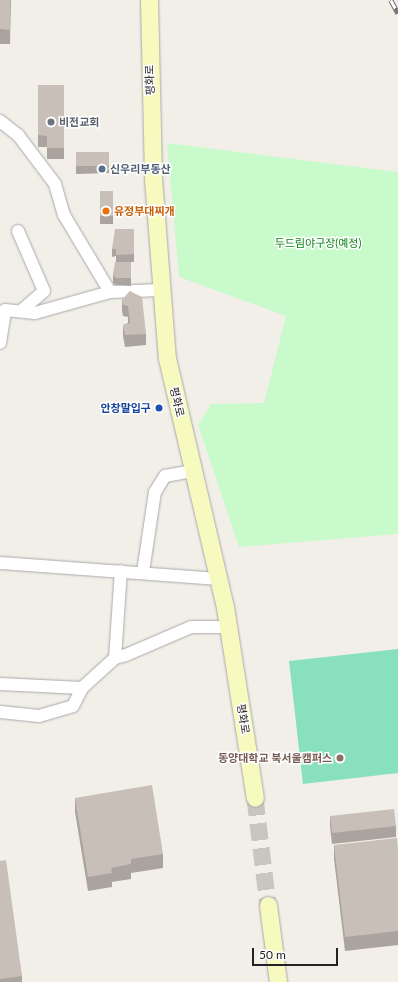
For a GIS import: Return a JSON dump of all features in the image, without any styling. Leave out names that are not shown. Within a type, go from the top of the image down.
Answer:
[{"type":"main road","name":"평화로","points":[[149,0],[153,178],[160,290],[168,358],[219,579],[255,798]]},
{"type":"main road","points":[[268,905],[278,982]]},
{"type":"street","points":[[0,121],[18,135],[55,184],[64,216],[110,292]]},
{"type":"street","points":[[18,231],[44,291],[22,310]]},
{"type":"street","points":[[0,343],[5,310],[22,310],[35,313],[110,292],[160,290]]},
{"type":"street","points":[[143,572],[155,492],[165,476],[194,471]]},
{"type":"street","points":[[0,563],[143,572],[219,579]]},
{"type":"street","points":[[115,658],[121,571]]},
{"type":"street","points":[[0,712],[38,716],[73,706],[82,688],[115,658],[126,656],[191,628],[228,627]]},
{"type":"street","points":[[0,684],[82,688]]},
{"type":"green space","name":"두드림야구장(예정)","points":[[167,143],[398,172],[398,534],[239,547],[198,425],[211,404],[264,403],[286,316],[179,277]]},
{"type":"green space","points":[[398,649],[398,773],[303,784],[289,661]]},
{"type":"building","points":[[0,0],[10,0],[10,30],[0,29]]},
{"type":"building","name":"비전교회","points":[[38,85],[64,85],[64,148],[47,148],[47,136],[38,135]]},
{"type":"building","points":[[76,152],[109,152],[109,166],[76,166]]},
{"type":"building","points":[[100,191],[113,191],[113,216],[100,216]]},
{"type":"building","points":[[115,229],[134,229],[134,254],[116,255],[116,249],[112,249]]},
{"type":"building","points":[[115,262],[131,262],[131,278],[116,278],[113,275]]},
{"type":"building","points":[[130,291],[142,297],[146,334],[125,335],[123,325],[130,323],[128,306],[123,305],[122,300]]},
{"type":"building","points":[[152,785],[163,854],[131,859],[131,864],[111,868],[112,873],[88,877],[75,798]]},
{"type":"building","points":[[394,809],[396,826],[332,833],[330,816]]},
{"type":"building","points":[[397,838],[398,931],[345,937],[334,845]]},
{"type":"building","points":[[6,860],[22,976],[0,979],[0,861]]},
{"type":"tunnel","points":[[255,798],[268,905]]},
{"type":"railway","points":[[391,0],[398,13]]},
{"type":"place","name":"비전교회","points":[[51,122]]},
{"type":"place","name":"신우리부동산","points":[[102,169]]},
{"type":"place","name":"유정부대찌개","points":[[106,211]]},
{"type":"place","name":"안창말입구","points":[[159,408]]},
{"type":"place","name":"동양대학교 북서울캠퍼스","points":[[340,758]]}]
